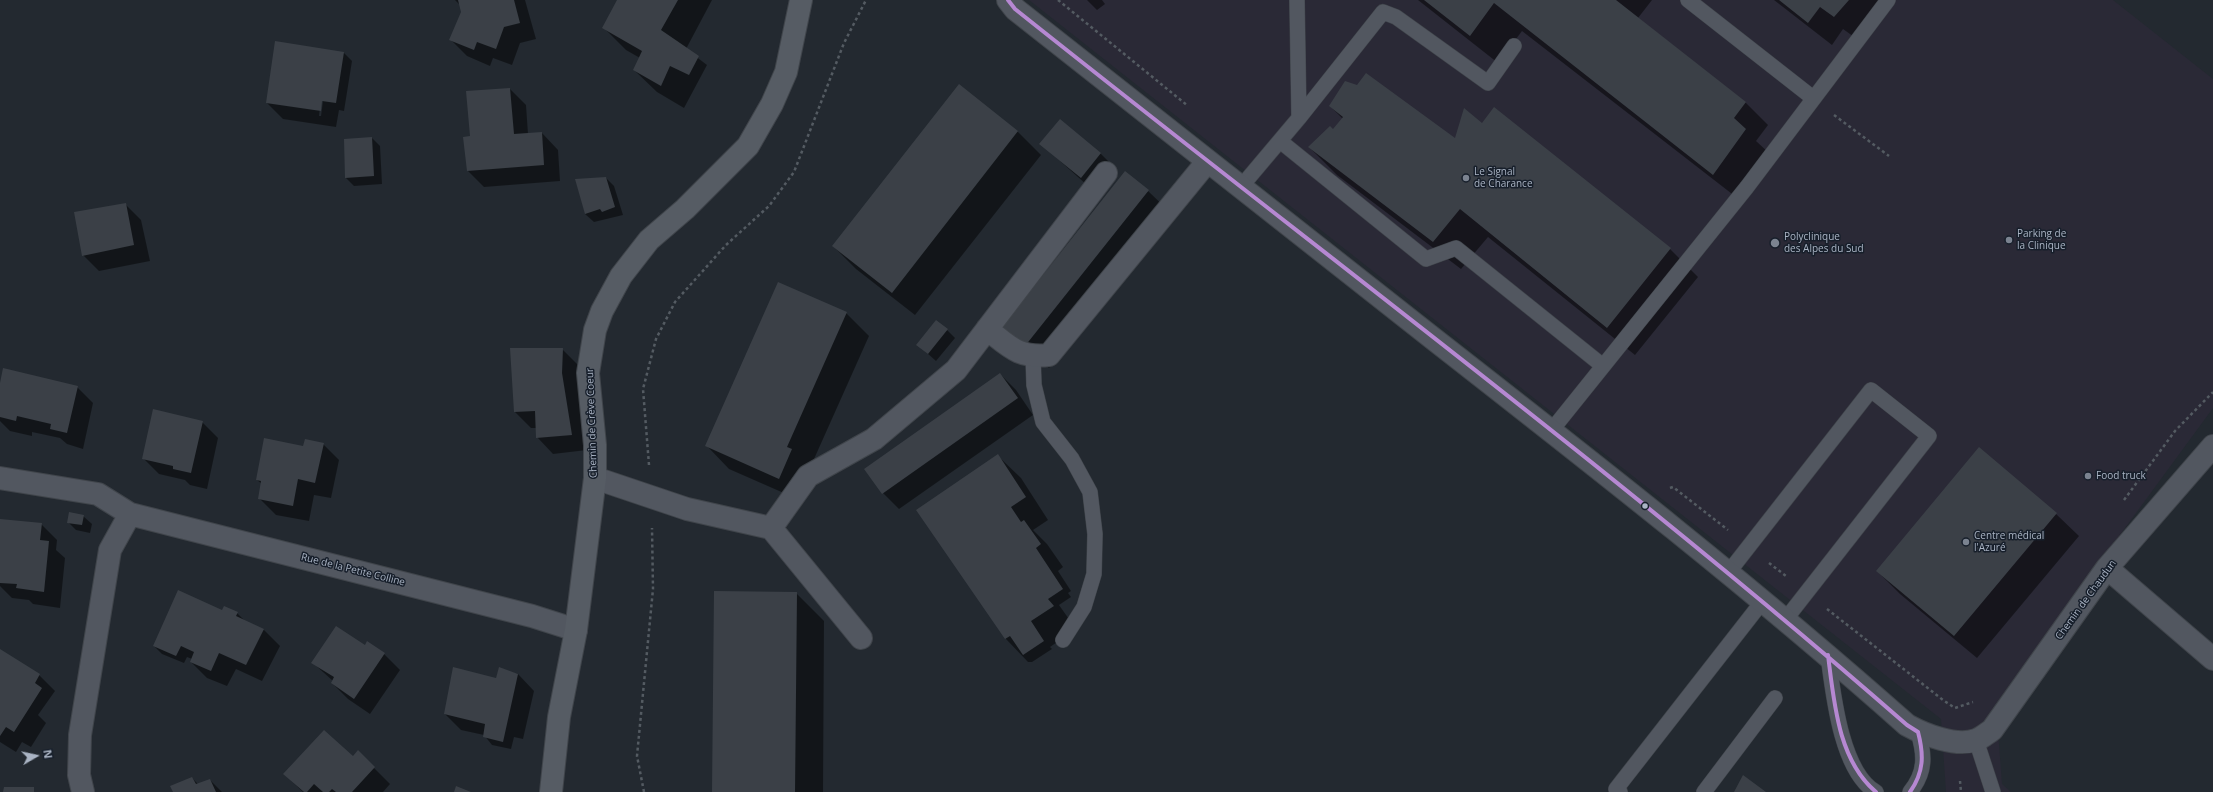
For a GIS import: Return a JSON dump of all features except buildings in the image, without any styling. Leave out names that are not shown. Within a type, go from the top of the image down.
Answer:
[{"type":"street","name":"Chemin de Crève Coeur","points":[[551,792],[559,717],[576,630],[580,582],[595,478],[595,445],[588,373],[595,330],[602,311],[621,276],[649,240],[686,209],[748,146],[772,104],[786,72],[801,0]]},
{"type":"street","points":[[1008,0],[1015,9],[1207,162],[1551,431],[1728,573],[1828,655],[1907,725],[1918,732],[1966,741]]},
{"type":"street","points":[[987,329],[1016,352],[1033,356],[1049,355],[1207,162]]},
{"type":"street","points":[[771,528],[808,476],[874,439],[956,370],[1106,173]]},
{"type":"street","name":"Chemin de Chaudun","points":[[1966,741],[1992,730],[2107,568],[2213,446]]},
{"type":"street","name":"Rue de la Petite Colline","points":[[0,478],[98,494],[130,514],[532,616],[576,630]]},
{"type":"street","points":[[595,478],[651,495],[687,509],[771,528],[861,638]]},
{"type":"street","points":[[83,792],[79,775],[80,735],[110,550],[130,514]]},
{"type":"street","points":[[2107,568],[2213,659]]},
{"type":"lane","points":[[1297,0],[1299,118]]},
{"type":"lane","points":[[1688,0],[1813,98]]},
{"type":"lane","points":[[1551,431],[1747,187],[1888,0]]},
{"type":"lane","points":[[1240,188],[1299,118],[1383,12],[1396,17],[1488,83],[1514,46]]},
{"type":"lane","points":[[1280,141],[1426,259],[1456,248],[1603,366]]},
{"type":"lane","points":[[1033,356],[1034,386],[1043,422],[1072,459],[1090,492],[1095,534],[1094,574],[1084,607],[1063,640]]},
{"type":"lane","points":[[1728,573],[1871,390],[1929,436],[1785,620]]},
{"type":"lane","points":[[1620,792],[1616,790],[1762,602]]},
{"type":"lane","points":[[1828,655],[1840,725],[1852,762],[1866,786],[1876,792]]},
{"type":"lane","points":[[1704,792],[1775,698]]},
{"type":"lane","points":[[1910,792],[1920,781],[1924,764],[1922,745],[1918,732]]},
{"type":"lane","points":[[1966,741],[1993,792]]},
{"type":"path","points":[[644,792],[637,756],[653,589],[651,495],[643,389],[656,338],[676,302],[726,245],[768,206],[794,172],[844,42],[866,0]]},
{"type":"path","points":[[1058,0],[1192,109]]},
{"type":"path","points":[[1813,98],[1889,156]]},
{"type":"path","points":[[2119,507],[2175,431],[2213,392]]},
{"type":"path","points":[[1666,489],[1673,487],[1943,700],[1955,708],[1972,704],[1976,701]]},
{"type":"shaded area","name":"Polyclinique des Alpes du Sud","points":[[1029,0],[2113,0],[2213,79],[2213,408],[1996,704],[2002,784],[2011,792],[1946,792],[1941,719]]},
{"type":"transit line","points":[[1008,0],[1015,9],[1127,98],[1577,451],[1798,632],[1907,725],[1918,732]]},
{"type":"transit line","points":[[1828,655],[1836,711],[1846,747],[1853,764],[1863,779],[1876,792]]},
{"type":"transit line","points":[[1910,792],[1915,785],[1922,763],[1918,732]]},
{"type":"place","name":"Le Signal de Charance","points":[[1466,178]]},
{"type":"place","name":"Parking de la Clinique","points":[[2009,240]]},
{"type":"place","name":"Polyclinique des Alpes du Sud","points":[[1775,243]]},
{"type":"place","name":"Food truck","points":[[2088,476]]},
{"type":"place","name":"Centre médical l'Azuré","points":[[1966,542]]}]
